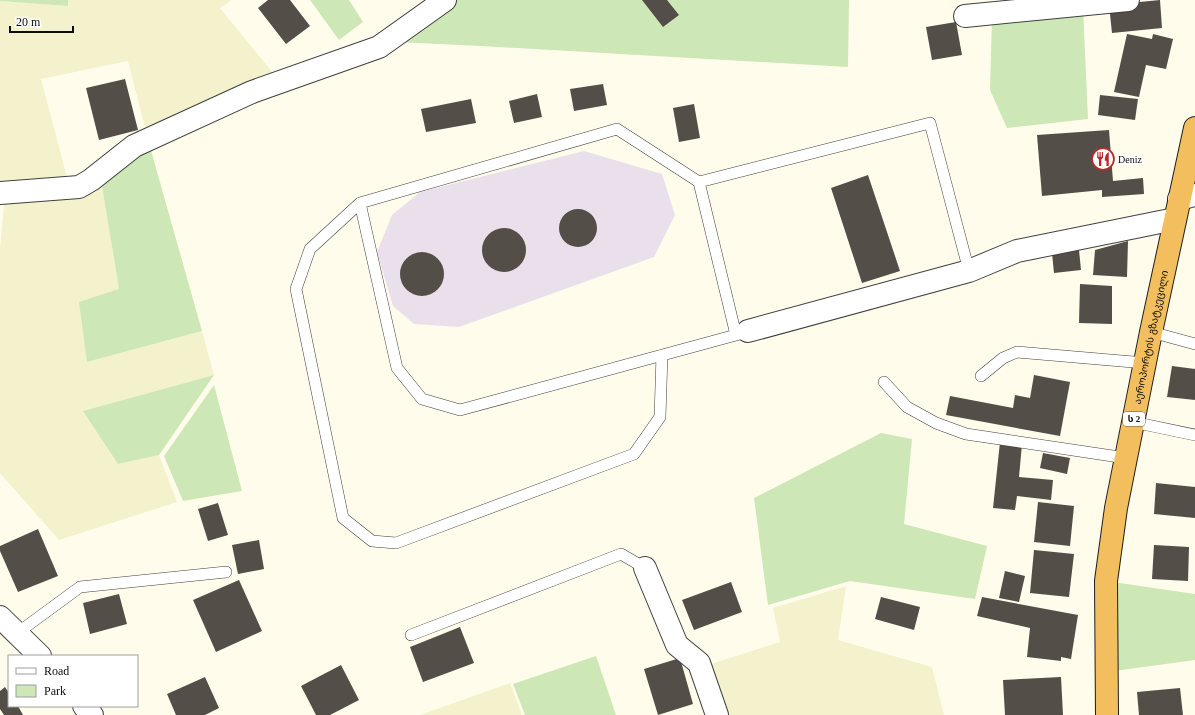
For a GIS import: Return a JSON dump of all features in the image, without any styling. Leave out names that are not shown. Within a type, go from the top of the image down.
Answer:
[{"type":"highway","name":"აეროპორტის გზატკეცილი","points":[[1107,715],[1106,581],[1116,508],[1145,363],[1183,204],[1195,128]]},
{"type":"street","points":[[0,193],[79,187],[91,180],[134,146],[252,92],[379,47],[445,0]]},
{"type":"street","points":[[965,16],[1128,0]]},
{"type":"street","points":[[742,333],[969,271],[1017,251],[1183,204]]},
{"type":"street","points":[[646,568],[677,645],[699,663],[717,715]]},
{"type":"street","points":[[5,625],[39,655]]},
{"type":"street","points":[[85,707],[92,715]]},
{"type":"lane","points":[[698,182],[930,123],[969,271]]},
{"type":"lane","points":[[360,203],[397,368],[422,399],[460,410],[742,333],[698,182],[617,129],[360,203],[310,249],[296,289],[343,518],[372,541],[396,544],[634,454],[660,417],[662,355]]},
{"type":"lane","points":[[1152,332],[1195,344]]},
{"type":"lane","points":[[981,376],[1003,358],[1018,352],[1145,363]]},
{"type":"lane","points":[[884,382],[907,406],[936,423],[966,434],[1126,458]]},
{"type":"lane","points":[[1133,422],[1195,435]]},
{"type":"lane","points":[[411,635],[621,554],[646,568]]},
{"type":"lane","points":[[5,625],[80,587],[226,572]]},
{"type":"shaded area","points":[[584,151],[662,174],[675,215],[654,257],[459,327],[414,324],[393,306],[377,252],[392,215],[420,192]]},
{"type":"green space","points":[[68,0],[232,0],[220,8],[286,89],[150,147],[128,61],[41,79],[68,181],[99,168],[119,289],[87,362],[202,331],[214,375],[84,411],[118,464],[159,455],[177,502],[59,540],[0,473],[0,248],[6,185],[0,185],[0,1],[68,6]]},
{"type":"green space","points":[[68,0],[68,6],[0,1]]},
{"type":"green space","points":[[310,0],[349,0],[363,22],[339,40]]},
{"type":"green space","points":[[454,0],[849,0],[848,67],[396,42]]},
{"type":"green space","points":[[1083,8],[1088,119],[1007,128],[990,90],[992,18]]},
{"type":"green space","points":[[150,147],[202,331],[87,362],[79,302],[119,289],[99,168]]},
{"type":"green space","points":[[214,375],[159,455],[118,464],[83,411]]},
{"type":"green space","points":[[214,385],[242,491],[183,501],[164,456]]},
{"type":"green space","points":[[881,433],[912,439],[904,524],[987,546],[975,599],[850,581],[768,605],[754,498]]},
{"type":"green space","points":[[1106,581],[1195,594],[1195,660],[1107,672]]},
{"type":"green space","points":[[846,586],[838,640],[932,667],[944,715],[720,715],[708,665],[780,642],[773,608]]},
{"type":"green space","points":[[596,656],[616,715],[525,715],[513,684]]},
{"type":"green space","points":[[510,683],[522,715],[420,715]]},
{"type":"building","points":[[268,0],[290,0],[310,26],[286,44],[258,8]]},
{"type":"building","points":[[642,0],[667,0],[679,15],[663,27]]},
{"type":"building","points":[[1160,0],[1162,28],[1112,33],[1109,5]]},
{"type":"building","points":[[956,22],[962,55],[932,60],[926,27]]},
{"type":"building","points":[[1127,34],[1152,39],[1153,34],[1173,39],[1166,69],[1146,65],[1139,97],[1114,92]]},
{"type":"building","points":[[125,79],[138,130],[99,140],[86,88]]},
{"type":"building","points":[[603,84],[607,105],[574,111],[570,89]]},
{"type":"building","points":[[537,94],[542,117],[514,123],[509,101]]},
{"type":"building","points":[[1100,95],[1138,99],[1135,120],[1098,115]]},
{"type":"building","points":[[471,99],[476,123],[426,132],[421,109]]},
{"type":"building","points":[[694,104],[700,138],[679,142],[673,108]]},
{"type":"building","points":[[1109,130],[1113,181],[1143,178],[1144,194],[1102,197],[1102,190],[1042,196],[1037,135]]},
{"type":"building","points":[[868,175],[900,271],[862,283],[831,188]]},
{"type":"building","points":[[578,209],[588,212],[594,218],[597,228],[594,238],[588,244],[578,247],[568,244],[562,238],[559,228],[562,218],[568,212]]},
{"type":"building","points":[[500,228],[508,228],[513,229],[520,234],[525,241],[525,259],[520,266],[513,271],[500,272],[492,269],[485,262],[482,254],[482,246],[485,238],[492,231]]},
{"type":"building","points":[[1128,241],[1127,277],[1093,275],[1095,250]]},
{"type":"building","points":[[1079,250],[1081,270],[1054,273],[1052,253]]},
{"type":"building","points":[[426,252],[431,253],[438,258],[443,265],[443,283],[438,290],[431,295],[418,296],[413,295],[406,290],[401,283],[400,270],[401,265],[406,258],[413,253]]},
{"type":"building","points":[[1080,284],[1112,286],[1112,324],[1079,323]]},
{"type":"building","points":[[1172,366],[1195,369],[1195,400],[1167,397]]},
{"type":"building","points":[[1034,375],[1070,382],[1060,436],[946,415],[950,396],[1013,408],[1015,395],[1030,398]]},
{"type":"building","points":[[1000,442],[1022,444],[1019,477],[1053,480],[1051,500],[1017,496],[1015,510],[993,508]]},
{"type":"building","points":[[1043,453],[1070,458],[1067,474],[1040,468]]},
{"type":"building","points":[[1156,483],[1195,487],[1195,518],[1154,514]]},
{"type":"building","points":[[1038,502],[1074,506],[1070,546],[1034,542]]},
{"type":"building","points":[[218,503],[228,535],[208,541],[198,509]]},
{"type":"building","points":[[38,529],[58,576],[18,592],[0,551],[0,546]]},
{"type":"building","points":[[259,540],[264,569],[238,574],[232,545]]},
{"type":"building","points":[[1154,545],[1189,547],[1188,581],[1152,579]]},
{"type":"building","points":[[1034,550],[1074,554],[1069,597],[1030,593]]},
{"type":"building","points":[[1005,571],[1025,576],[1019,602],[999,598]]},
{"type":"building","points":[[239,580],[262,631],[216,652],[193,600]]},
{"type":"building","points":[[731,582],[742,612],[694,630],[682,600]]},
{"type":"building","points":[[119,594],[127,624],[90,634],[83,603]]},
{"type":"building","points":[[881,597],[920,607],[914,630],[875,619]]},
{"type":"building","points":[[982,597],[1078,615],[1071,659],[1061,657],[1061,661],[1027,657],[1030,628],[977,616]]},
{"type":"building","points":[[460,627],[474,663],[423,682],[410,647]]},
{"type":"building","points":[[680,658],[693,704],[658,715],[644,669]]},
{"type":"building","points":[[341,665],[359,700],[330,715],[316,715],[301,686]]},
{"type":"building","points":[[205,677],[219,708],[205,715],[176,715],[167,694]]},
{"type":"building","points":[[1061,677],[1063,715],[1005,715],[1003,680]]},
{"type":"building","points":[[5,687],[8,692],[8,707],[19,707],[23,715],[4,715],[0,709],[0,691]]},
{"type":"building","points":[[1180,688],[1183,715],[1139,715],[1137,692]]},
{"type":"place","name":"Deniz","points":[[1103,159]]}]
